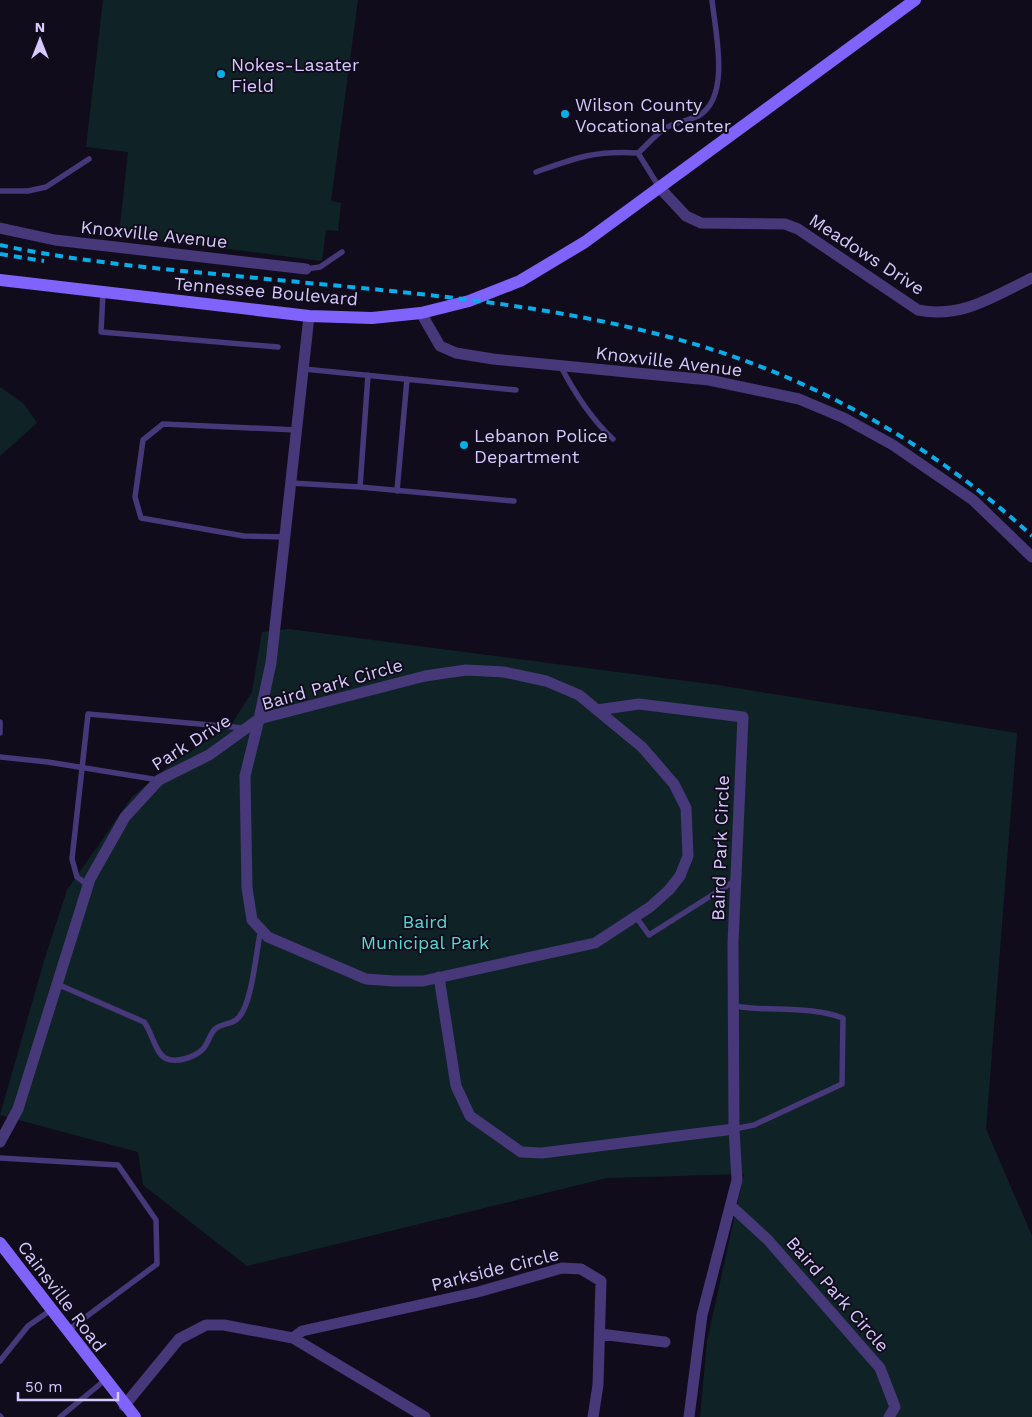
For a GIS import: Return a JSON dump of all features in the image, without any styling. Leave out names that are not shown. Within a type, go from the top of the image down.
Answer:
[{"type":"street","name":"Tennessee Boulevard","points":[[0,280],[309,316],[372,318],[421,313],[469,301],[520,281],[585,242],[915,0]]},
{"type":"street","name":"Meadows Drive","points":[[659,188],[686,216],[700,223],[785,224],[798,229],[918,310],[932,312],[959,311],[1032,278]]},
{"type":"street","name":"Knoxville Avenue","points":[[0,228],[55,240],[306,269]]},
{"type":"street","name":"Knoxville Avenue","points":[[421,313],[440,346],[456,353],[710,380],[799,399],[844,418],[893,445],[973,500],[1032,556]]},
{"type":"street","name":"Park Drive","points":[[0,1142],[18,1109],[88,885],[125,817],[159,780],[209,755],[259,719],[271,663],[309,316]]},
{"type":"street","name":"Baird Park Circle","points":[[466,670],[504,672],[546,681],[579,695],[597,710],[642,747],[661,766],[674,784],[686,808],[688,856],[680,876],[669,890],[636,917],[595,943],[440,977],[394,982],[366,979],[268,937],[252,920],[248,888],[245,776],[259,719],[426,676],[466,670]]},
{"type":"street","name":"Baird Park Circle","points":[[597,710],[639,704],[743,716],[733,944],[734,1129],[737,1180],[702,1315],[689,1417]]},
{"type":"street","points":[[440,977],[456,1086],[470,1116],[521,1152],[542,1153],[734,1129]]},
{"type":"street","name":"Baird Park Circle","points":[[731,1206],[768,1240],[880,1368],[895,1407],[889,1417]]},
{"type":"street","name":"Cainsville Road","points":[[0,1243],[124,1406],[135,1417]]},
{"type":"street","name":"Parkside Circle","points":[[293,1338],[302,1331],[478,1292],[562,1268],[581,1269],[601,1281],[600,1334],[593,1417]]},
{"type":"street","points":[[124,1406],[179,1339],[206,1324],[224,1325],[293,1338],[425,1417]]},
{"type":"street","points":[[600,1334],[665,1342]]},
{"type":"lane","points":[[536,172],[582,155],[619,152],[638,153],[664,129],[700,114],[717,89],[719,63],[712,0]]},
{"type":"lane","points":[[638,153],[659,188]]},
{"type":"lane","points":[[0,191],[28,191],[46,187],[89,159]]},
{"type":"lane","points":[[306,269],[320,267],[342,252]]},
{"type":"lane","points":[[103,292],[101,332],[278,347]]},
{"type":"lane","points":[[560,365],[575,394],[600,427],[613,439]]},
{"type":"lane","points":[[304,369],[516,390]]},
{"type":"lane","points":[[360,488],[368,375]]},
{"type":"lane","points":[[397,491],[407,379]]},
{"type":"lane","points":[[285,537],[244,536],[141,518],[135,497],[144,440],[163,424],[297,430]]},
{"type":"lane","points":[[291,483],[514,501]]},
{"type":"lane","points":[[88,885],[77,876],[72,859],[88,714],[246,728]]},
{"type":"lane","points":[[0,722],[0,733]]},
{"type":"lane","points":[[0,757],[159,780]]},
{"type":"lane","points":[[636,917],[649,935],[737,878]]},
{"type":"lane","points":[[57,984],[144,1022],[152,1032],[159,1053],[166,1058],[178,1061],[203,1050],[214,1030],[234,1022],[243,1012],[249,994],[261,929]]},
{"type":"lane","points":[[733,1006],[767,1010],[805,1009],[826,1012],[843,1018],[842,1084],[754,1125],[734,1129]]},
{"type":"lane","points":[[0,1158],[118,1165],[156,1220],[157,1264],[67,1331]]},
{"type":"lane","points":[[0,1360],[28,1326],[51,1310]]},
{"type":"lane","points":[[60,1417],[105,1380]]},
{"type":"green space","name":"Nokes-Lasater Field","points":[[103,0],[358,0],[331,201],[341,203],[338,231],[326,230],[322,261],[119,235],[128,152],[86,147]]},
{"type":"green space","points":[[0,387],[24,404],[37,423],[0,456]]},
{"type":"green space","name":"Baird Municipal Park","points":[[289,629],[717,685],[1017,733],[986,1129],[1032,1236],[1032,1417],[700,1417],[707,1341],[744,1174],[607,1178],[247,1266],[143,1185],[138,1152],[0,1115],[44,961],[67,890],[132,797],[170,765],[231,725],[252,692],[262,632]]},
{"type":"railway","points":[[0,245],[33,252],[133,266],[376,289],[486,302],[595,320],[701,346],[791,379],[835,399],[877,422],[918,447],[958,475],[996,504],[1032,536]]},
{"type":"railway","points":[[0,254],[44,261]]},
{"type":"place","name":"Nokes-Lasater Field","points":[[221,74]]},
{"type":"place","name":"Wilson County Vocational Center","points":[[565,114]]},
{"type":"place","name":"Lebanon Police Department","points":[[464,445]]}]
